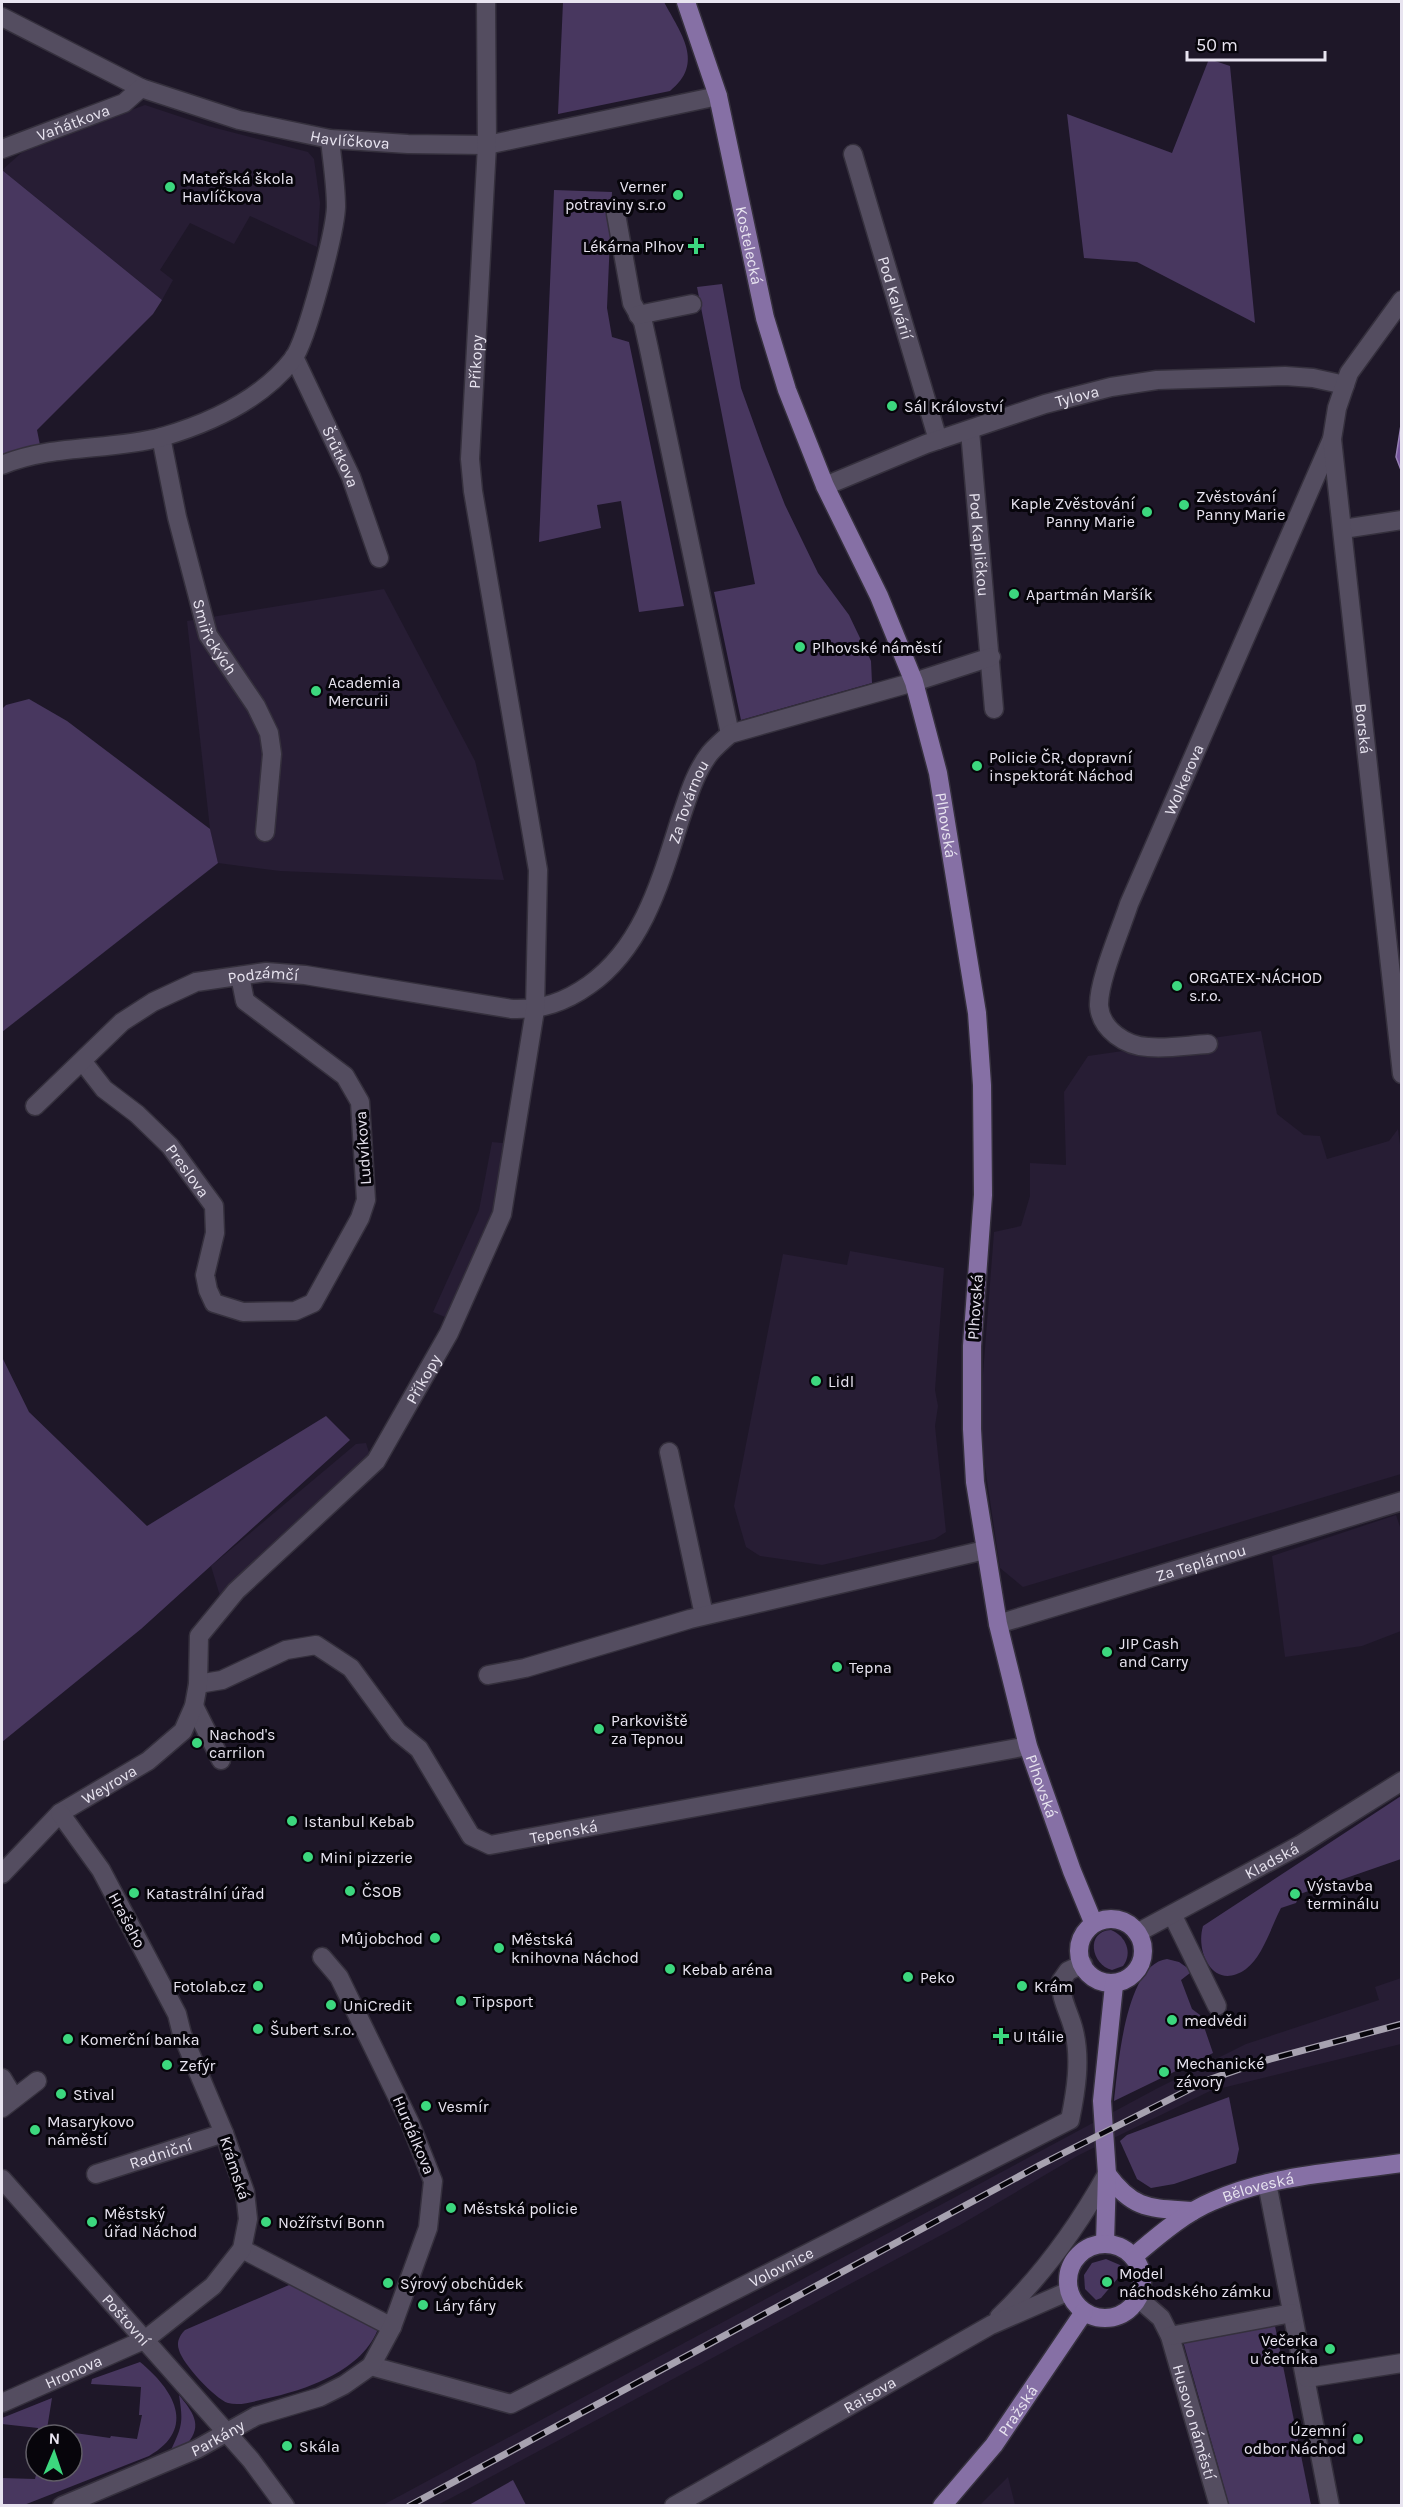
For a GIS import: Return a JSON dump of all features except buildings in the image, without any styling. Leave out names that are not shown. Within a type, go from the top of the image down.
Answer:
[{"type":"main road","name":"Kostelecká","points":[[686,2],[718,96],[765,318],[787,390],[825,486]]},
{"type":"main road","points":[[825,486],[879,596],[914,682]]},
{"type":"main road","name":"Plhovská","points":[[914,682],[938,773],[977,1013],[982,1085],[983,1195],[972,1346],[972,1429],[975,1482],[998,1623],[1028,1746],[1072,1871],[1094,1922]]},
{"type":"main road","points":[[1115,1917],[1130,1925],[1137,1933],[1142,1951],[1139,1967],[1128,1980],[1114,1985],[1094,1979],[1083,1964],[1081,1942],[1094,1922],[1115,1917]]},
{"type":"main road","points":[[1105,2243],[1107,2174],[1102,2102],[1114,1985]]},
{"type":"main road","name":"Běloveská","points":[[1134,2256],[1193,2211],[1212,2201],[1267,2182],[1401,2163]]},
{"type":"main road","points":[[1107,2174],[1121,2194],[1143,2206],[1193,2211]]},
{"type":"main road","points":[[1105,2243],[1125,2249],[1134,2256],[1143,2276],[1138,2298],[1131,2308],[1114,2316],[1096,2317],[1077,2306],[1069,2291],[1068,2277],[1071,2264],[1080,2253],[1091,2246],[1105,2243]]},
{"type":"main road","name":"Pražská","points":[[942,2505],[994,2445],[1084,2312]]},
{"type":"street","name":"Příkopy","points":[[198,1684],[199,1636],[236,1591],[376,1461],[449,1333],[502,1214],[535,1010],[538,870],[474,501],[470,459],[487,145],[486,2]]},
{"type":"street","name":"Havlíčkova","points":[[2,17],[141,88],[239,120],[330,139],[408,144],[487,145],[718,96]]},
{"type":"street","name":"Vaňátkova","points":[[2,149],[124,103],[141,88]]},
{"type":"street","points":[[2,465],[57,450],[160,437],[225,414],[257,393],[294,357],[307,323],[336,208],[330,139]]},
{"type":"street","name":"Pod Kalvárií","points":[[853,154],[938,441]]},
{"type":"street","points":[[616,214],[632,303],[649,349],[730,734]]},
{"type":"street","name":"Borská","points":[[1401,300],[1356,362],[1345,385],[1332,439],[1401,1074]]},
{"type":"street","points":[[638,315],[692,304]]},
{"type":"street","name":"Šrůtkova","points":[[294,357],[351,477],[379,558]]},
{"type":"street","name":"Tylova","points":[[825,486],[938,441],[1056,401],[1111,387],[1157,380],[1285,376],[1313,378],[1345,385]]},
{"type":"street","name":"Pod Kapličkou","points":[[970,430],[994,709]]},
{"type":"street","name":"Smiřických","points":[[160,437],[177,517],[208,635],[256,706],[269,733],[272,754],[265,832]]},
{"type":"street","name":"Wolkerova","points":[[1208,1044],[1147,1047],[1118,1037],[1107,1028],[1099,1007],[1104,982],[1129,904],[1332,439]]},
{"type":"street","points":[[1343,529],[1401,520]]},
{"type":"street","points":[[914,682],[990,657]]},
{"type":"street","name":"Za Továrnou","points":[[535,1010],[570,998],[603,975],[632,941],[655,897],[692,783],[710,753],[730,734],[914,682]]},
{"type":"street","name":"Podzámčí","points":[[35,1106],[122,1022],[153,1002],[196,982],[266,972],[305,975],[512,1009],[535,1010]]},
{"type":"street","name":"Ludvíkova","points":[[240,976],[245,1001],[345,1076],[354,1088],[360,1102],[365,1178],[366,1200],[360,1218],[313,1303],[295,1311],[257,1313]]},
{"type":"street","name":"Preslova","points":[[83,1062],[104,1089],[137,1114],[170,1146],[214,1206],[215,1233],[205,1275],[214,1303],[234,1310],[257,1313]]},
{"type":"street","points":[[669,1452],[704,1615]]},
{"type":"street","name":"Za Teplárnou","points":[[998,1623],[1401,1501]]},
{"type":"street","points":[[488,1675],[525,1668],[704,1615],[986,1550]]},
{"type":"street","name":"Tepenská","points":[[198,1684],[222,1680],[286,1650],[316,1644],[351,1668],[398,1731],[419,1749],[471,1836],[490,1845],[1028,1746]]},
{"type":"street","name":"Weyrova","points":[[2,1874],[60,1813],[148,1761],[183,1731],[194,1706],[198,1684]]},
{"type":"street","points":[[194,1706],[221,1760]]},
{"type":"street","name":"Kladská","points":[[1137,1933],[1173,1916],[1300,1845],[1401,1780]]},
{"type":"street","name":"Hrašeho","points":[[60,1813],[101,1870],[177,2014],[182,2034]]},
{"type":"street","points":[[1173,1916],[1217,2006]]},
{"type":"street","name":"Hurdálkova","points":[[322,1957],[339,1977],[410,2123],[433,2181],[428,2228],[392,2327],[370,2366]]},
{"type":"street","name":"Volovnice","points":[[370,2366],[511,2404],[1070,2120],[1076,2093],[1077,2057],[1074,2031],[1063,1999],[1061,1978],[1068,1971],[1083,1964]]},
{"type":"street","name":"Krámská","points":[[146,2339],[213,2286],[242,2249],[248,2219],[246,2199],[224,2133],[182,2034]]},
{"type":"street","points":[[2,2078],[8,2103],[38,2081]]},
{"type":"street","name":"Radniční","points":[[96,2174],[224,2133]]},
{"type":"street","points":[[991,2325],[1014,2303],[1061,2247],[1107,2174]]},
{"type":"street","name":"Poštovní","points":[[2,2181],[28,2206],[146,2339],[251,2460],[285,2505]]},
{"type":"street","points":[[1267,2182],[1330,2505]]},
{"type":"street","points":[[242,2249],[392,2327]]},
{"type":"street","name":"Raisova","points":[[674,2505],[991,2325],[1069,2291]]},
{"type":"street","name":"Husovo náměstí","points":[[1138,2298],[1163,2320],[1170,2336],[1219,2505]]},
{"type":"street","points":[[1170,2336],[1292,2313]]},
{"type":"street","name":"Hronova","points":[[2,2403],[146,2339]]},
{"type":"street","points":[[1307,2378],[1401,2363]]},
{"type":"street","name":"Parkány","points":[[62,2505],[192,2452],[225,2432],[266,2412],[320,2397],[344,2385],[370,2366]]},
{"type":"shaded area","points":[[563,2],[664,2],[683,37],[686,48],[688,59],[686,70],[680,80],[670,91],[558,114]]},
{"type":"shaded area","points":[[1209,59],[1230,66],[1255,323],[1137,262],[1084,258],[1067,114],[1172,153]]},
{"type":"shaded area","name":"Mateřská škola Havlíčkova","points":[[145,105],[208,126],[308,152],[314,159],[320,203],[317,247],[250,216],[234,244],[190,223],[160,270],[173,280],[162,300],[2,170],[28,147]]},
{"type":"shaded area","points":[[2,170],[162,300],[153,314],[37,430],[40,445],[2,459]]},
{"type":"shaded area","points":[[554,190],[612,192],[607,308],[612,337],[629,342],[684,606],[639,612],[621,501],[597,505],[601,528],[539,542]]},
{"type":"shaded area","points":[[722,284],[741,388],[763,449],[785,505],[818,573],[849,615],[871,661],[872,683],[741,720],[714,592],[755,584],[697,287]]},
{"type":"shaded area","points":[[1401,425],[1401,470],[1396,457]]},
{"type":"shaded area","name":"Academia Mercurii","points":[[384,589],[475,761],[504,880],[280,871],[218,863],[210,829],[187,621]]},
{"type":"shaded area","points":[[29,699],[67,721],[210,829],[218,863],[2,1032],[2,709],[6,705]]},
{"type":"shaded area","points":[[1261,1031],[1277,1114],[1304,1135],[1320,1136],[1327,1159],[1389,1141],[1398,1129],[1402,1160],[1401,1474],[1023,1587],[1000,1568],[979,1426],[994,1232],[1021,1226],[1030,1196],[1030,1163],[1066,1165],[1064,1092],[1088,1056]]},
{"type":"shaded area","points":[[492,1142],[514,1144],[499,1222],[452,1320],[433,1312],[479,1210]]},
{"type":"shaded area","points":[[850,1251],[944,1268],[935,1390],[938,1406],[935,1426],[946,1532],[935,1539],[822,1565],[760,1556],[746,1547],[734,1506],[783,1254],[847,1265]]},
{"type":"shaded area","points":[[2,1357],[29,1412],[147,1526],[326,1416],[350,1440],[141,1629],[2,1742]]},
{"type":"shaded area","points":[[366,1443],[373,1465],[220,1596],[211,1566],[356,1444]]},
{"type":"shaded area","points":[[1396,1515],[1402,1533],[1401,1631],[1362,1646],[1285,1657],[1272,1556]]},
{"type":"shaded area","points":[[1401,1796],[1401,1859],[1300,1894],[1296,1903],[1281,1908],[1262,1949],[1246,1969],[1235,1975],[1225,1976],[1216,1973],[1205,1958],[1201,1937],[1203,1926]]},
{"type":"shaded area","points":[[1111,1930],[1121,1936],[1128,1950],[1123,1966],[1112,1970],[1099,1962],[1094,1948],[1097,1936]]},
{"type":"shaded area","points":[[1167,1959],[1179,1962],[1189,1969],[1190,1973],[1181,1980],[1192,2009],[1200,2015],[1213,2053],[1114,2101],[1121,2043],[1133,1997],[1142,1979],[1153,1965]]},
{"type":"shaded area","points":[[1401,1978],[1401,2044],[1210,2091],[1079,2155],[960,2225],[438,2505],[381,2506],[1156,2089],[1246,2044],[1379,2000],[1375,1987]]},
{"type":"shaded area","points":[[1229,2097],[1239,2149],[1236,2163],[1174,2184],[1151,2188],[1137,2179],[1120,2141],[1127,2135]]},
{"type":"shaded area","points":[[1106,2259],[1120,2265],[1124,2271],[1101,2298],[1096,2300],[1085,2289],[1084,2275],[1092,2263]]},
{"type":"shaded area","points":[[296,2282],[379,2326],[371,2342],[361,2355],[347,2366],[315,2384],[246,2403],[232,2404],[222,2400],[200,2380],[181,2356],[178,2344],[182,2334],[185,2330]]},
{"type":"shaded area","points":[[1275,2326],[1311,2505],[1229,2505],[1183,2341]]},
{"type":"shaded area","points":[[140,2362],[162,2384],[170,2396],[175,2409],[176,2421],[173,2433],[164,2445],[149,2456],[84,2481],[84,2434],[137,2439],[142,2415],[139,2415],[141,2387],[91,2384],[92,2379]]},
{"type":"shaded area","points":[[179,2395],[192,2413],[195,2431],[187,2444],[171,2450],[181,2423]]},
{"type":"shaded area","points":[[52,2398],[48,2423],[24,2423],[24,2426],[2,2424],[2,2418]]},
{"type":"shaded area","points":[[1008,2477],[1015,2505],[980,2505]]},
{"type":"shaded area","points":[[2,2478],[24,2479],[24,2483],[80,2483],[24,2505],[2,2505]]},
{"type":"shaded area","points":[[513,2480],[526,2505],[469,2505]]},
{"type":"railway","points":[[409,2506],[1040,2165],[1208,2080],[1263,2061],[1402,2024]]},
{"type":"place","name":"Mateřská škola Havlíčkova","points":[[170,187]]},
{"type":"place","name":"Verner potraviny s.r.o","points":[[678,195]]},
{"type":"place","name":"Lékárna Plhov","points":[[696,246]]},
{"type":"place","name":"Sál Království","points":[[892,406]]},
{"type":"place","name":"Zvěstování Panny Marie","points":[[1184,505]]},
{"type":"place","name":"Kaple Zvěstování Panny Marie","points":[[1147,512]]},
{"type":"place","name":"Apartmán Maršík","points":[[1014,594]]},
{"type":"place","name":"Plhovské náměstí","points":[[800,647]]},
{"type":"place","name":"Academia Mercurii","points":[[316,691]]},
{"type":"place","name":"Policie ČR, dopravní inspektorát Náchod","points":[[977,766]]},
{"type":"place","name":"ORGATEX-NÁCHOD s.r.o.","points":[[1177,986]]},
{"type":"place","name":"Lidl","points":[[816,1381]]},
{"type":"place","name":"JIP Cash and Carry","points":[[1107,1652]]},
{"type":"place","name":"Tepna","points":[[837,1667]]},
{"type":"place","name":"Parkoviště za Tepnou","points":[[599,1729]]},
{"type":"place","name":"Nachod's carrilon","points":[[197,1743]]},
{"type":"place","name":"Istanbul Kebab","points":[[292,1821]]},
{"type":"place","name":"Mini pizzerie","points":[[308,1857]]},
{"type":"place","name":"ČSOB","points":[[350,1891]]},
{"type":"place","name":"Katastrální úřad","points":[[134,1893]]},
{"type":"place","name":"Výstavba terminálu","points":[[1295,1894]]},
{"type":"place","name":"Můjobchod","points":[[435,1938]]},
{"type":"place","name":"Městská knihovna Náchod","points":[[499,1948]]},
{"type":"place","name":"Kebab aréna","points":[[670,1969]]},
{"type":"place","name":"Peko","points":[[908,1977]]},
{"type":"place","name":"Fotolab.cz","points":[[258,1986]]},
{"type":"place","name":"Krám","points":[[1022,1986]]},
{"type":"place","name":"Tipsport","points":[[461,2001]]},
{"type":"place","name":"UniCredit","points":[[331,2005]]},
{"type":"place","name":"medvědi","points":[[1172,2020]]},
{"type":"place","name":"Šubert s.r.o.","points":[[258,2029]]},
{"type":"place","name":"U Itálie","points":[[1001,2036]]},
{"type":"place","name":"Komerční banka","points":[[68,2039]]},
{"type":"place","name":"Zefýr","points":[[167,2065]]},
{"type":"place","name":"Mechanické závory","points":[[1164,2072]]},
{"type":"place","name":"Stival","points":[[61,2094]]},
{"type":"place","name":"Vesmír","points":[[426,2106]]},
{"type":"place","name":"Masarykovo náměstí","points":[[35,2130]]},
{"type":"place","name":"Městská policie","points":[[451,2208]]},
{"type":"place","name":"Městský úřad Náchod","points":[[92,2222]]},
{"type":"place","name":"Nožířství Bonn","points":[[266,2222]]},
{"type":"place","name":"Model náchodského zámku","points":[[1107,2282]]},
{"type":"place","name":"Sýrový obchůdek","points":[[388,2283]]},
{"type":"place","name":"Láry fáry","points":[[423,2305]]},
{"type":"place","name":"Večerka u četníka","points":[[1330,2349]]},
{"type":"place","name":"Územní odbor Náchod","points":[[1358,2439]]},
{"type":"place","name":"Skála","points":[[287,2446]]}]
